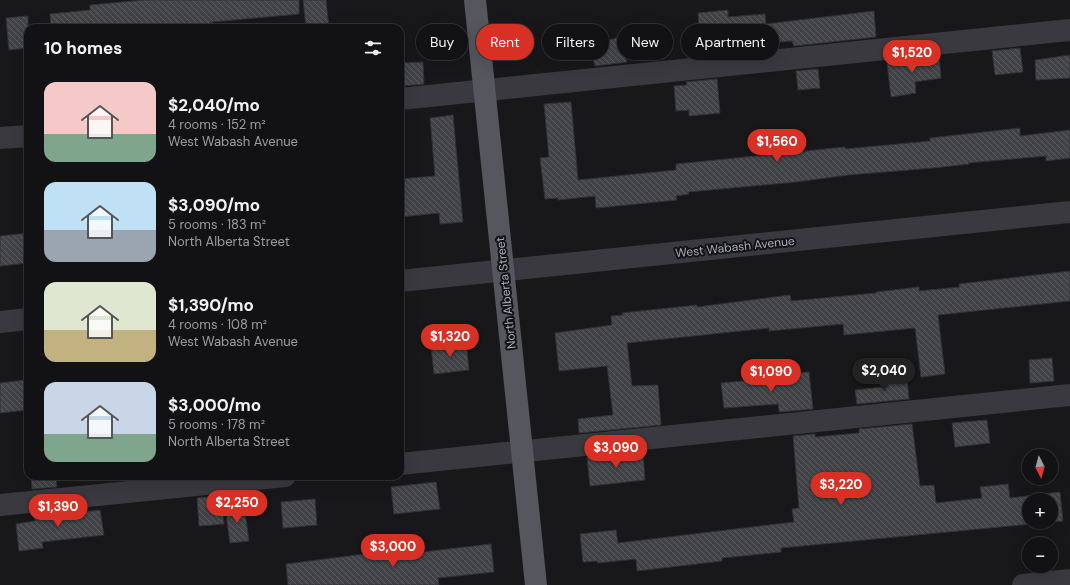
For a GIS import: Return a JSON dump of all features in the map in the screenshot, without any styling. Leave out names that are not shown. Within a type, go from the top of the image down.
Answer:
[{"type":"main road","name":"North Alberta Street","points":[[475,0],[536,585]]},
{"type":"street","points":[[404,99],[1070,30]]},
{"type":"street","points":[[0,138],[24,136]]},
{"type":"street","name":"West Wabash Avenue","points":[[404,281],[1070,212]]},
{"type":"street","points":[[0,322],[24,319]]},
{"type":"street","points":[[404,464],[1070,395]]},
{"type":"street","points":[[0,505],[246,480]]},
{"type":"street","points":[[1023,585],[1070,580]]},
{"type":"building","points":[[144,0],[299,0],[299,14],[212,22],[212,24],[51,24],[50,14],[90,10],[90,5]]},
{"type":"building","points":[[303,0],[326,0],[329,24],[306,24]]},
{"type":"building","points":[[728,10],[728,17],[765,14],[766,24],[699,24],[698,13]]},
{"type":"building","points":[[874,11],[876,37],[794,46],[792,41],[779,42],[779,24],[766,24]]},
{"type":"building","points":[[28,16],[28,24],[24,24],[24,48],[9,50],[6,18]]},
{"type":"building","points":[[617,38],[617,60],[626,60],[627,62],[595,66],[593,60],[609,60],[609,40]]},
{"type":"building","points":[[1020,48],[1023,72],[995,75],[992,51]]},
{"type":"building","points":[[1070,55],[1070,78],[1036,80],[1035,60]]},
{"type":"building","points":[[939,56],[941,78],[915,82],[916,93],[891,97],[887,63]]},
{"type":"building","points":[[423,62],[424,84],[404,86],[404,63]]},
{"type":"building","points":[[818,69],[820,88],[798,90],[796,71]]},
{"type":"building","points":[[717,79],[720,113],[689,116],[689,110],[676,111],[674,86],[687,85],[686,82]]},
{"type":"building","points":[[571,102],[578,180],[676,170],[676,164],[845,147],[845,149],[930,141],[930,138],[1020,128],[1020,136],[1070,130],[1070,158],[1046,161],[1046,156],[848,175],[796,182],[688,192],[689,194],[676,196],[677,200],[596,208],[595,196],[558,200],[558,198],[545,199],[540,158],[549,157],[544,104]]},
{"type":"building","points":[[453,115],[463,222],[440,224],[439,213],[404,217],[404,179],[435,176],[430,118]]},
{"type":"building","points":[[24,233],[24,263],[0,266],[0,236]]},
{"type":"building","points":[[1070,271],[1070,301],[938,315],[945,374],[921,377],[915,328],[844,335],[843,324],[769,331],[769,328],[627,343],[632,386],[658,385],[661,425],[579,433],[578,419],[613,415],[607,366],[559,371],[555,333],[612,325],[611,316],[623,315],[622,313],[697,305],[697,307],[790,295],[791,301],[876,293],[919,287],[919,291],[960,287],[959,284]]},
{"type":"building","points":[[466,342],[469,370],[434,374],[431,346]]},
{"type":"building","points":[[1052,358],[1054,381],[1030,383],[1029,360]]},
{"type":"building","points":[[809,372],[813,409],[779,412],[778,404],[724,408],[721,383],[775,378],[775,375]]},
{"type":"building","points":[[907,378],[909,399],[857,404],[855,390],[884,387],[883,381]]},
{"type":"building","points":[[24,380],[24,410],[0,413],[0,383]]},
{"type":"building","points":[[987,420],[990,443],[955,447],[952,423]]},
{"type":"building","points":[[912,424],[920,486],[934,485],[936,503],[982,498],[980,487],[1008,484],[1010,498],[1022,497],[1022,525],[781,548],[781,552],[722,558],[722,561],[637,571],[636,559],[598,563],[597,561],[583,562],[580,534],[616,530],[618,543],[794,522],[792,509],[799,508],[793,436],[815,434],[815,437],[859,433],[859,429]]},
{"type":"building","points":[[643,452],[645,480],[590,486],[587,457]]},
{"type":"building","points":[[31,480],[56,480],[57,487],[32,489]]},
{"type":"building","points":[[436,482],[440,509],[394,514],[391,487]]},
{"type":"building","points":[[1060,492],[1063,521],[1058,521],[1058,493],[1052,493]]},
{"type":"building","points":[[222,496],[224,524],[199,526],[197,498]]},
{"type":"building","points":[[315,499],[317,525],[283,528],[281,502]]},
{"type":"building","points":[[244,505],[249,541],[230,543],[225,507]]},
{"type":"building","points":[[100,510],[104,535],[42,542],[43,548],[19,551],[16,524],[35,521],[34,514],[59,512],[59,515]]},
{"type":"building","points":[[491,544],[494,572],[438,578],[439,585],[288,585],[286,564],[388,551],[389,556]]}]
